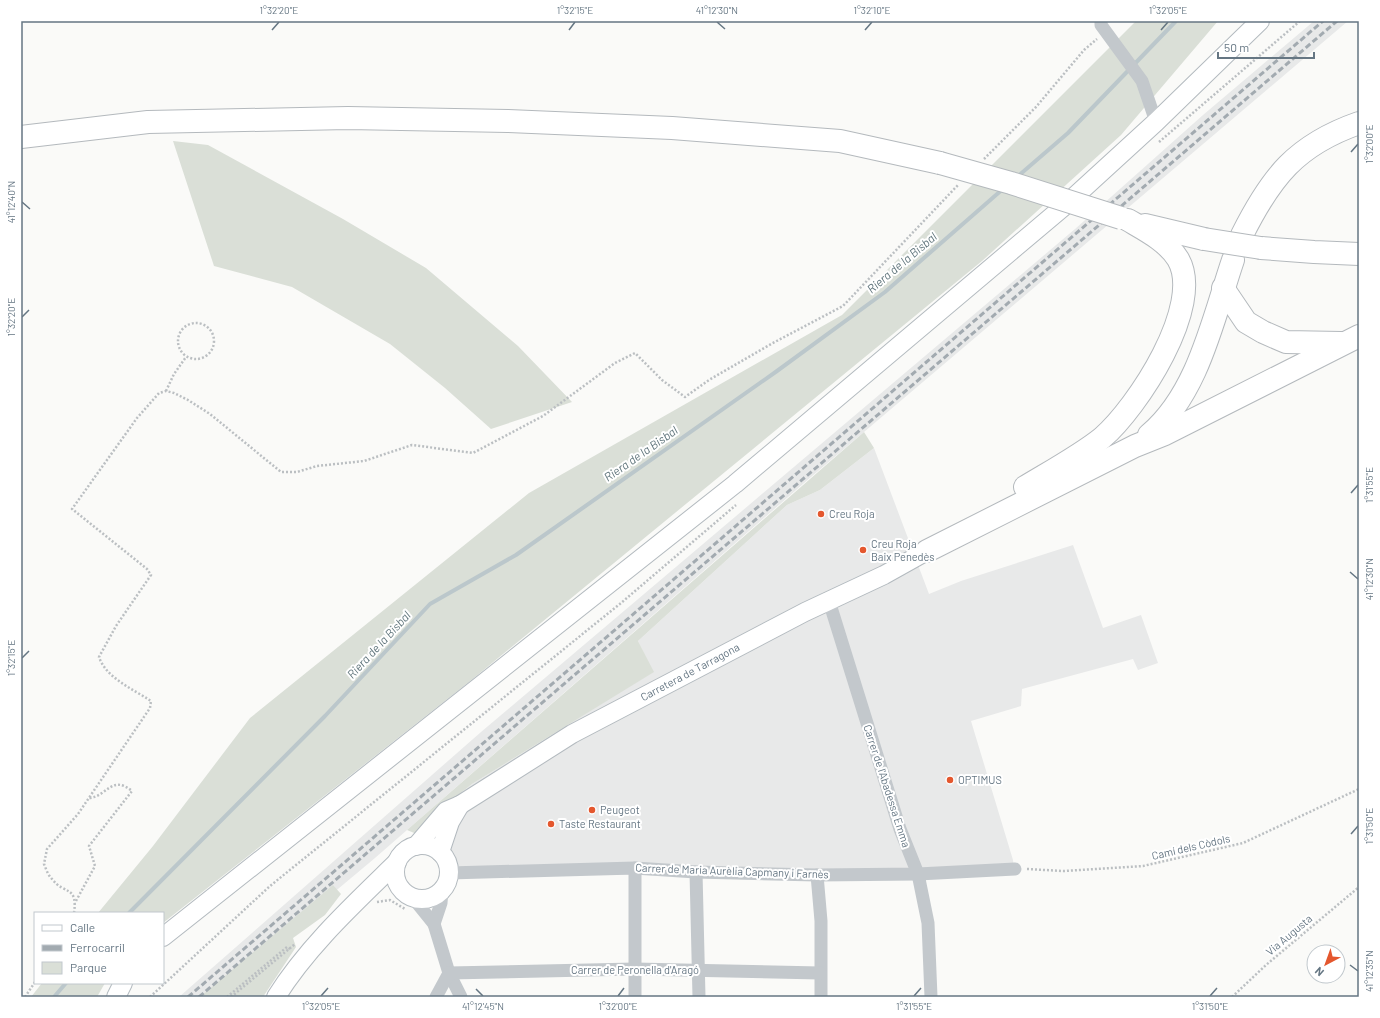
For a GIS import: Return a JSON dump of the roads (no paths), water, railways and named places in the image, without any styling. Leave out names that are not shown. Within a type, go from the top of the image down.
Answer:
[{"type":"highway","points":[[21,137],[148,122],[348,118],[508,121],[672,128],[840,141],[940,163],[1011,183],[1124,219],[1204,239],[1262,248],[1359,254]]},
{"type":"highway","points":[[1242,235],[1255,209],[1270,186],[1293,160],[1333,132],[1359,123]]},
{"type":"highway","points":[[927,551],[976,515],[1044,476],[1101,438],[1128,411],[1148,382],[1168,345],[1183,302],[1183,270],[1178,258],[1164,244],[1124,219]]},
{"type":"highway","points":[[1314,252],[1359,246]]},
{"type":"highway","points":[[1135,446],[1168,416],[1183,396],[1194,372],[1233,260]]},
{"type":"highway","points":[[1223,288],[1246,322],[1263,332],[1286,342],[1352,339]]},
{"type":"highway","points":[[927,551],[1135,446],[1165,434],[1352,339]]},
{"type":"street","points":[[164,936],[735,484],[1062,208],[1156,122],[1260,21]]},
{"type":"street","points":[[1104,26],[1142,81],[1156,122]]},
{"type":"street","name":"Carretera de Tarragona","points":[[416,846],[446,811],[460,805],[572,734],[805,612],[927,551]]},
{"type":"street","name":"Carrer de l'Abadessa Emma","points":[[829,601],[900,829],[918,874],[928,923],[930,997]]},
{"type":"street","name":"Carretera de Tarragona","points":[[440,852],[450,822],[460,805]]},
{"type":"street","points":[[276,997],[289,976],[350,907],[369,898],[402,855],[416,846],[433,848],[440,852],[448,866],[449,874],[447,882],[442,890],[429,898],[408,900],[369,898]]},
{"type":"street","points":[[397,862],[396,878],[408,900],[434,924],[449,973],[461,997]]},
{"type":"street","points":[[634,997],[635,868]]},
{"type":"street","name":"Carrer de Maria Aurèlia Capmany i Farnès","points":[[449,874],[635,868],[696,872],[817,875],[918,874],[1015,869]]},
{"type":"street","points":[[696,872],[700,997]]},
{"type":"street","points":[[817,875],[821,921],[821,997]]},
{"type":"street","points":[[434,924],[441,903],[442,890]]},
{"type":"street","name":"Carrer de Peronella d'Aragó","points":[[449,973],[635,969],[820,973]]},
{"type":"street","points":[[436,997],[449,973]]},
{"type":"street","points":[[116,997],[122,984]]},
{"type":"waterway","name":"Riera de la Bisbal","points":[[1017,177],[1068,133],[1176,21]]},
{"type":"waterway","name":"Riera de la Bisbal","points":[[130,912],[325,716],[430,604],[516,555],[777,371],[885,292],[1004,188]]},
{"type":"waterway","name":"Riera de la Bisbal","points":[[54,997],[65,984]]},
{"type":"railway","points":[[188,997],[1323,21]]},
{"type":"railway","points":[[199,997],[1337,21]]},
{"type":"place","name":"Creu Roja","points":[[821,514]]},
{"type":"place","name":"Creu Roja Baix Penedès","points":[[863,550]]},
{"type":"place","name":"OPTIMUS","points":[[950,780]]},
{"type":"place","name":"Peugeot","points":[[592,810]]},
{"type":"place","name":"Taste Restaurant","points":[[551,824]]}]
